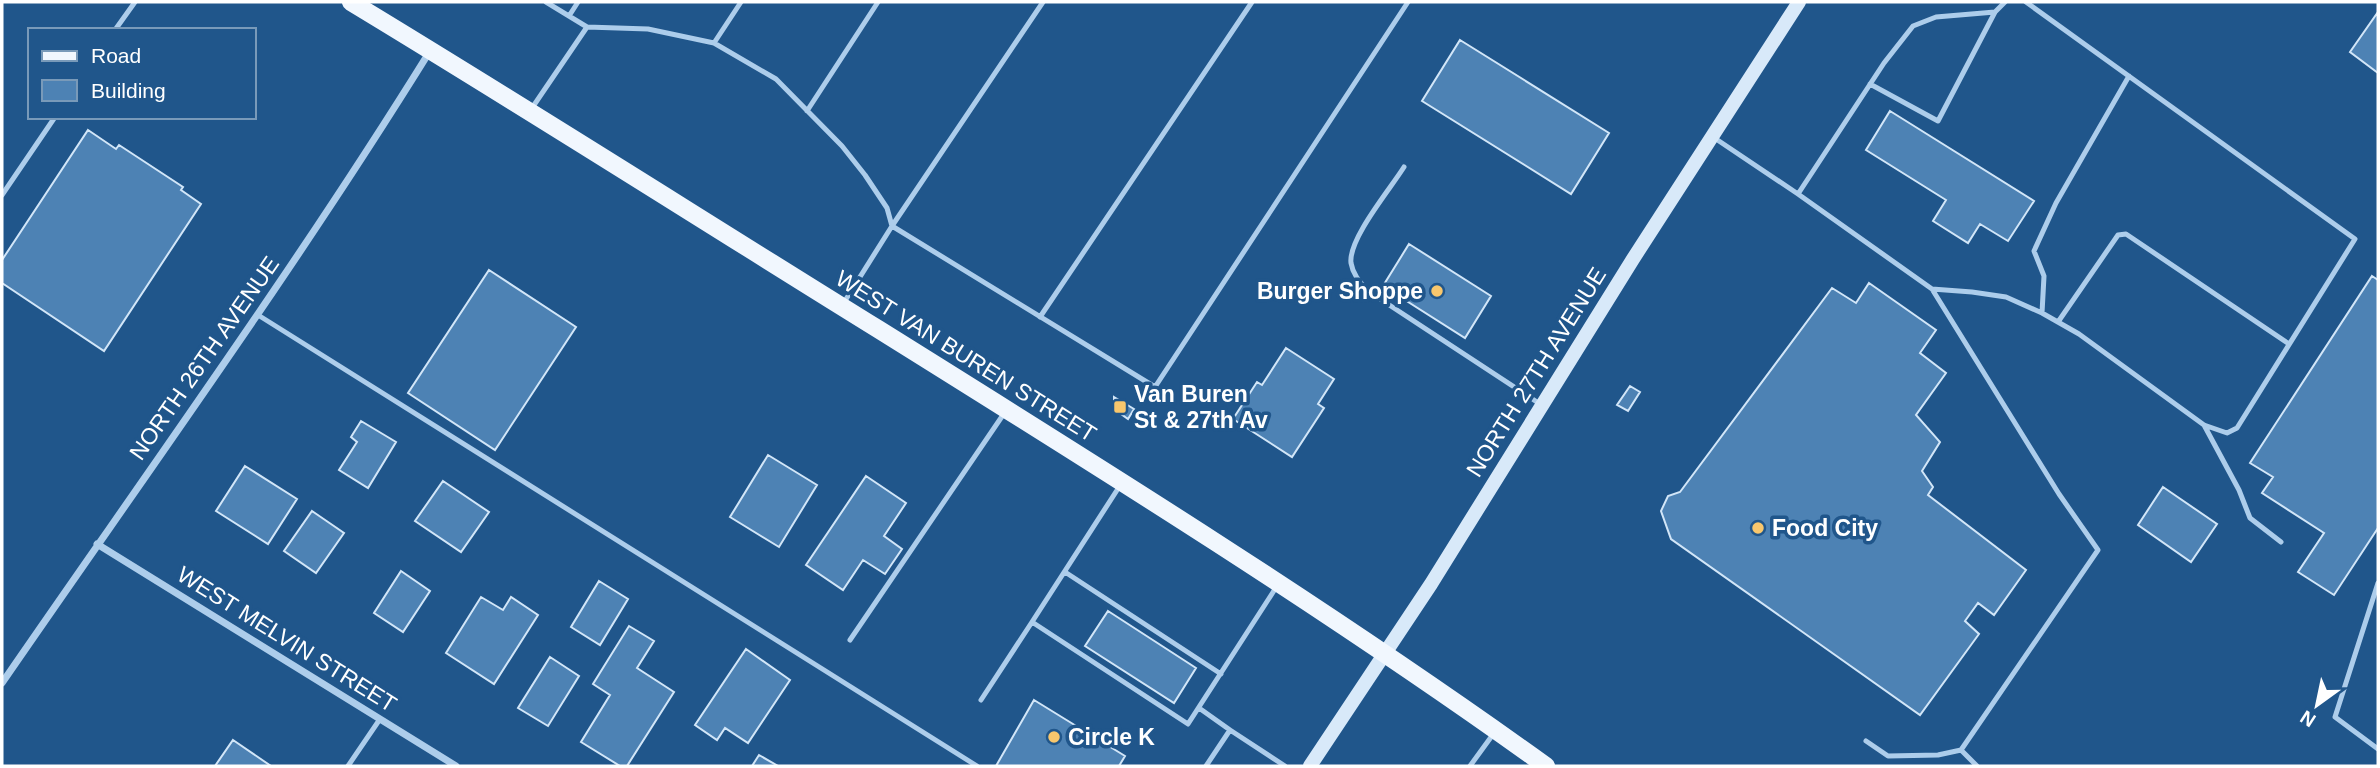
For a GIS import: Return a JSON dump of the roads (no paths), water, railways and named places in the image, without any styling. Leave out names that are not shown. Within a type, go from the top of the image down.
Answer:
[{"type":"main road","name":"WEST VAN BUREN STREET","points":[[351,2],[1122,482],[1279,583],[1546,766]]},
{"type":"main road","name":"NORTH 27TH AVENUE","points":[[1310,766],[1431,584],[1799,2]]},
{"type":"street","name":"NORTH 26TH AVENUE","points":[[2,683],[258,315],[379,135],[431,50]]},
{"type":"street","name":"WEST MELVIN STREET","points":[[97,544],[456,766]]},
{"type":"lane","points":[[117,28],[135,2]]},
{"type":"lane","points":[[546,2],[587,27],[648,29],[714,43],[776,79],[842,146],[865,175],[887,208],[892,226],[1155,387],[1408,2]]},
{"type":"lane","points":[[569,16],[578,2]]},
{"type":"lane","points":[[714,43],[741,2]]},
{"type":"lane","points":[[807,111],[878,2]]},
{"type":"lane","points":[[842,307],[892,226],[1043,2]]},
{"type":"lane","points":[[1040,317],[1252,2]]},
{"type":"lane","points":[[1870,84],[1938,121],[1995,12],[2005,2]]},
{"type":"lane","points":[[1932,289],[2006,297],[2042,313],[2204,425],[2227,433],[2237,428],[2355,239],[2026,2]]},
{"type":"lane","points":[[1798,194],[1870,84],[1913,26],[1936,17],[1995,12]]},
{"type":"lane","points":[[529,111],[587,27]]},
{"type":"lane","points":[[2042,313],[2044,276],[2034,251],[2056,203],[2129,76]]},
{"type":"lane","points":[[2,195],[54,119]]},
{"type":"lane","points":[[1713,137],[1932,289],[2059,494],[2098,550],[1961,750],[1938,755],[1888,756],[1866,741]]},
{"type":"lane","points":[[1404,167],[1355,242],[1350,261],[1356,278],[1368,291],[1542,405]]},
{"type":"lane","points":[[2058,322],[2118,234],[2126,234],[2289,344]]},
{"type":"lane","points":[[258,315],[978,766]]},
{"type":"lane","points":[[850,640],[1006,410]]},
{"type":"lane","points":[[2204,425],[2239,490],[2250,518],[2281,542]]},
{"type":"lane","points":[[981,699],[1122,482]]},
{"type":"lane","points":[[1065,572],[1220,674]]},
{"type":"lane","points":[[1032,622],[1188,724],[1279,583]]},
{"type":"lane","points":[[2378,583],[2335,717],[2378,749]]},
{"type":"lane","points":[[1199,708],[1285,766]]},
{"type":"lane","points":[[348,766],[380,719]]},
{"type":"lane","points":[[1206,766],[1230,730]]},
{"type":"lane","points":[[1470,766],[1496,730]]},
{"type":"lane","points":[[1961,750],[1977,766]]},
{"type":"place","name":"Burger Shoppe","points":[[1437,291]]},
{"type":"place","name":"Van Buren St & 27th Av","points":[[1120,407]]},
{"type":"place","name":"Food City","points":[[1758,528]]},
{"type":"place","name":"Circle K","points":[[1054,737]]}]
